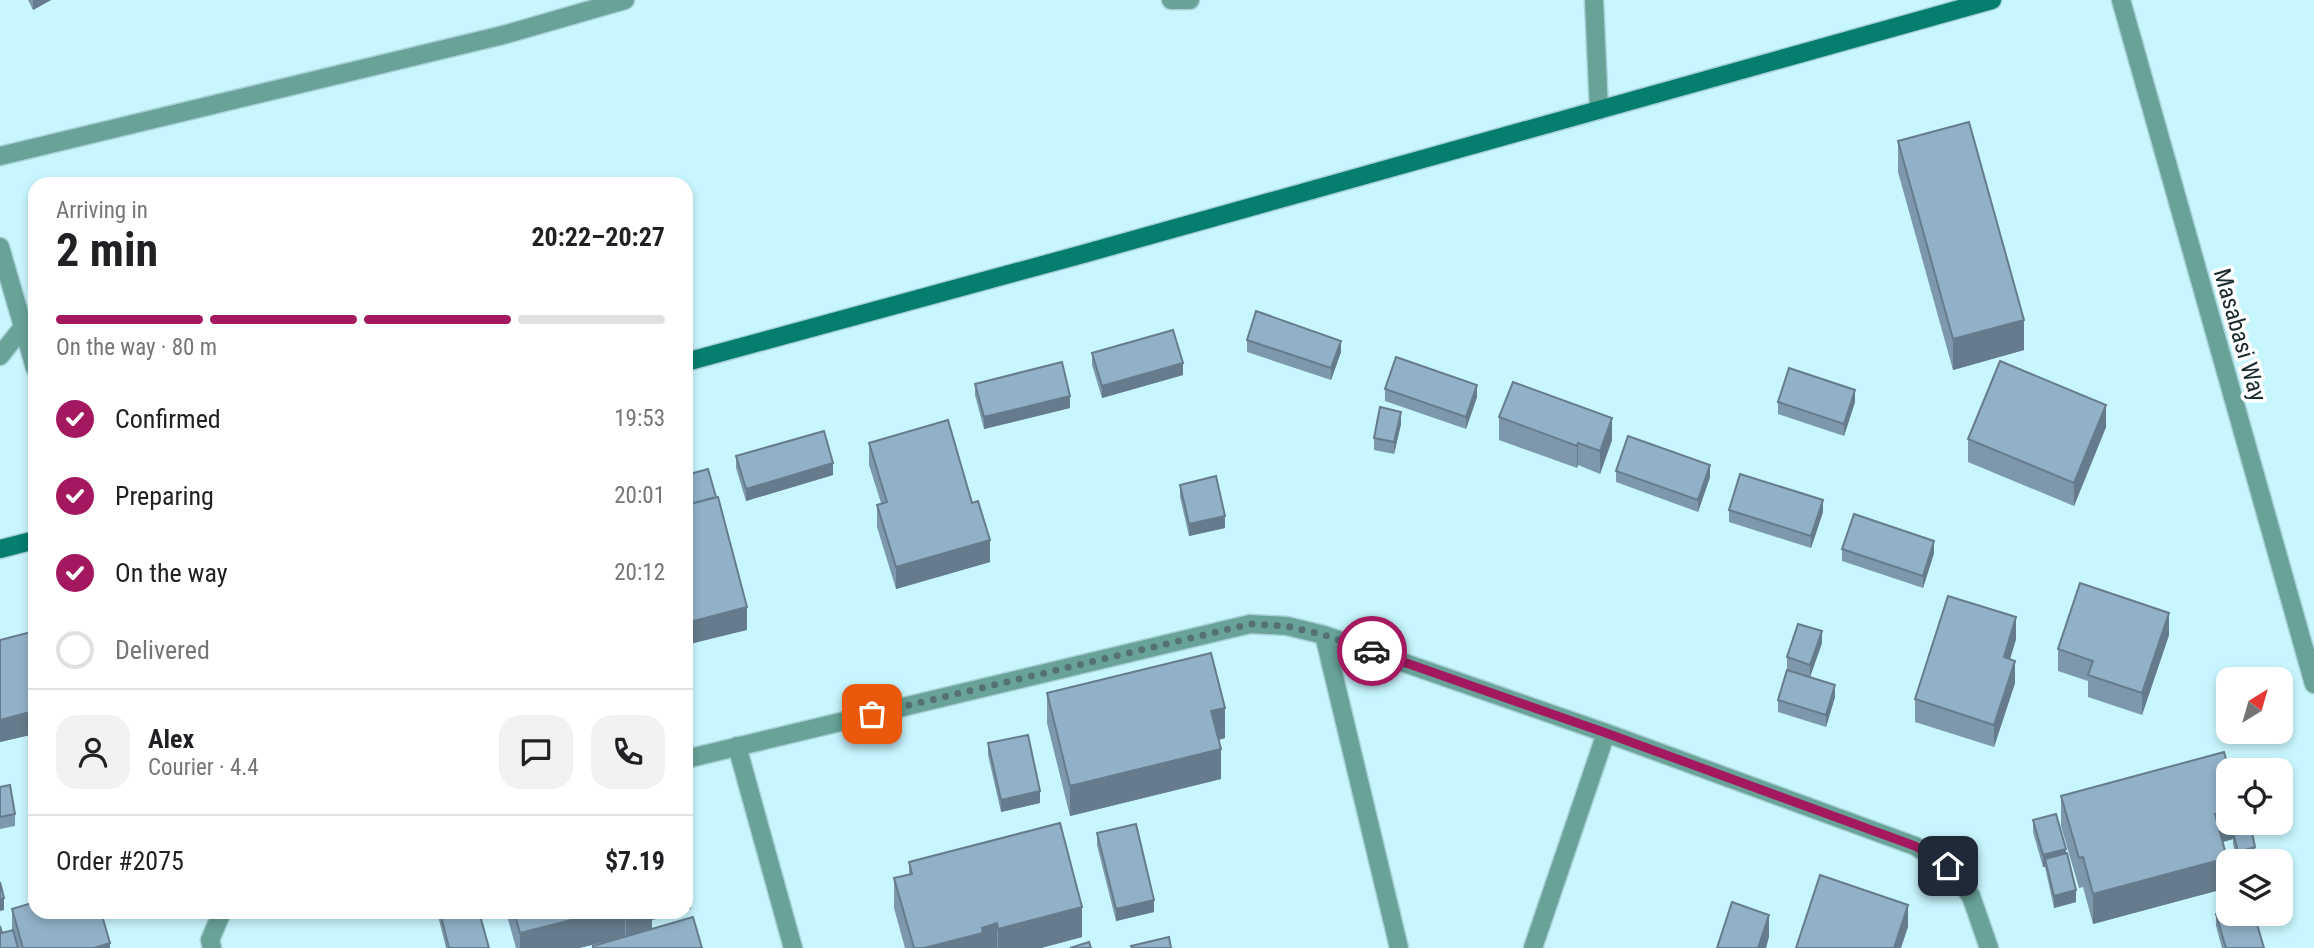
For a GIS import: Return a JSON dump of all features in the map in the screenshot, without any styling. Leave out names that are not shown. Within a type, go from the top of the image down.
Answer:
[{"type":"main road","points":[[693,360],[1992,0]]},
{"type":"main road","points":[[0,550],[28,542]]},
{"type":"street","points":[[0,156],[503,36],[625,0]]},
{"type":"street","points":[[1171,0],[1190,0]]},
{"type":"street","points":[[1594,0],[1599,110]]},
{"type":"street","name":"Masabasi Way","points":[[2120,0],[2314,684]]},
{"type":"street","points":[[0,247],[28,344]]},
{"type":"street","points":[[0,356],[23,327]]},
{"type":"street","points":[[693,757],[1250,624],[1287,626],[1324,635],[1606,733],[1915,846],[1948,866],[1971,896],[1989,948]]},
{"type":"street","points":[[1324,635],[1399,948]]},
{"type":"street","points":[[1533,948],[1606,733]]},
{"type":"street","points":[[737,746],[793,948]]},
{"type":"street","points":[[212,948],[210,940],[219,919]]},
{"type":"building","points":[[1969,122],[2024,320],[1953,339],[1898,141]]},
{"type":"building","points":[[1256,311],[1341,341],[1331,368],[1247,340]]},
{"type":"building","points":[[1173,330],[1183,363],[1102,386],[1092,353]]},
{"type":"building","points":[[1396,357],[1477,385],[1466,417],[1385,389]]},
{"type":"building","points":[[2000,361],[2106,405],[2074,483],[1968,439]]},
{"type":"building","points":[[1062,362],[1070,396],[984,417],[975,384]]},
{"type":"building","points":[[1789,368],[1855,390],[1844,424],[1778,402]]},
{"type":"building","points":[[1513,382],[1612,418],[1600,451],[1578,443],[1577,446],[1499,417]]},
{"type":"building","points":[[1380,407],[1401,412],[1394,442],[1374,438]]},
{"type":"building","points":[[948,420],[972,503],[978,501],[990,540],[896,567],[877,505],[887,502],[869,443]]},
{"type":"building","points":[[824,431],[833,463],[746,489],[736,456]]},
{"type":"building","points":[[1628,436],[1710,465],[1698,500],[1616,471]]},
{"type":"building","points":[[708,469],[716,497],[693,503],[693,473]]},
{"type":"building","points":[[1740,474],[1823,500],[1811,536],[1729,510]]},
{"type":"building","points":[[1216,476],[1225,516],[1189,524],[1180,485]]},
{"type":"building","points":[[718,497],[747,607],[693,621],[693,503]]},
{"type":"building","points":[[1854,514],[1934,541],[1923,576],[1842,549]]},
{"type":"building","points":[[2080,583],[2169,613],[2142,693],[2088,675],[2093,661],[2058,649]]},
{"type":"building","points":[[1948,596],[2016,617],[2004,657],[2015,661],[1994,725],[1915,699]]},
{"type":"building","points":[[1798,624],[1822,631],[1810,665],[1787,657]]},
{"type":"building","points":[[28,633],[28,713],[0,720],[0,640]]},
{"type":"building","points":[[1211,653],[1225,708],[1211,711],[1221,749],[1070,786],[1047,693]]},
{"type":"building","points":[[1787,670],[1835,685],[1826,715],[1778,700]]},
{"type":"building","points":[[1028,735],[1040,791],[1001,800],[988,743]]},
{"type":"building","points":[[2224,752],[2226,758],[2216,758],[2215,814],[2216,835],[2221,835],[2225,849],[2216,849],[2216,861],[2093,894],[2083,857],[2079,858],[2061,796]]},
{"type":"building","points":[[10,785],[15,814],[0,817],[0,787]]},
{"type":"building","points":[[2056,814],[2066,849],[2043,855],[2033,820]]},
{"type":"building","points":[[1060,823],[1082,907],[998,929],[997,923],[982,928],[983,933],[924,948],[914,948],[894,878],[912,874],[909,862]]},
{"type":"building","points":[[1136,824],[1154,900],[1116,909],[1097,833]]},
{"type":"building","points":[[2234,835],[2252,835],[2255,847],[2237,849]]},
{"type":"building","points":[[2067,853],[2076,890],[2054,896],[2045,859]]},
{"type":"building","points":[[1820,875],[1908,905],[1894,948],[1796,948]]},
{"type":"building","points":[[0,882],[4,898],[0,899]]},
{"type":"building","points":[[1732,902],[1769,915],[1758,948],[1717,948]]},
{"type":"building","points":[[28,904],[28,919],[103,919],[110,943],[94,948],[23,948],[12,909]]},
{"type":"building","points":[[693,917],[702,948],[593,948]]},
{"type":"building","points":[[442,919],[481,919],[489,948],[449,948]]},
{"type":"building","points":[[516,919],[575,919],[520,933]]},
{"type":"building","points":[[0,926],[2,933],[13,930],[18,948],[0,948]]},
{"type":"building","points":[[2220,926],[2258,926],[2264,948],[2226,948]]},
{"type":"building","points":[[1169,937],[1171,948],[1131,946]]},
{"type":"building","points":[[1089,942],[1091,948],[1070,948]]},
{"type":"way so far","points":[[872,714],[1250,624],[1287,626],[1372,651]]},
{"type":"route","points":[[1372,651],[1915,846],[1948,866]]}]
